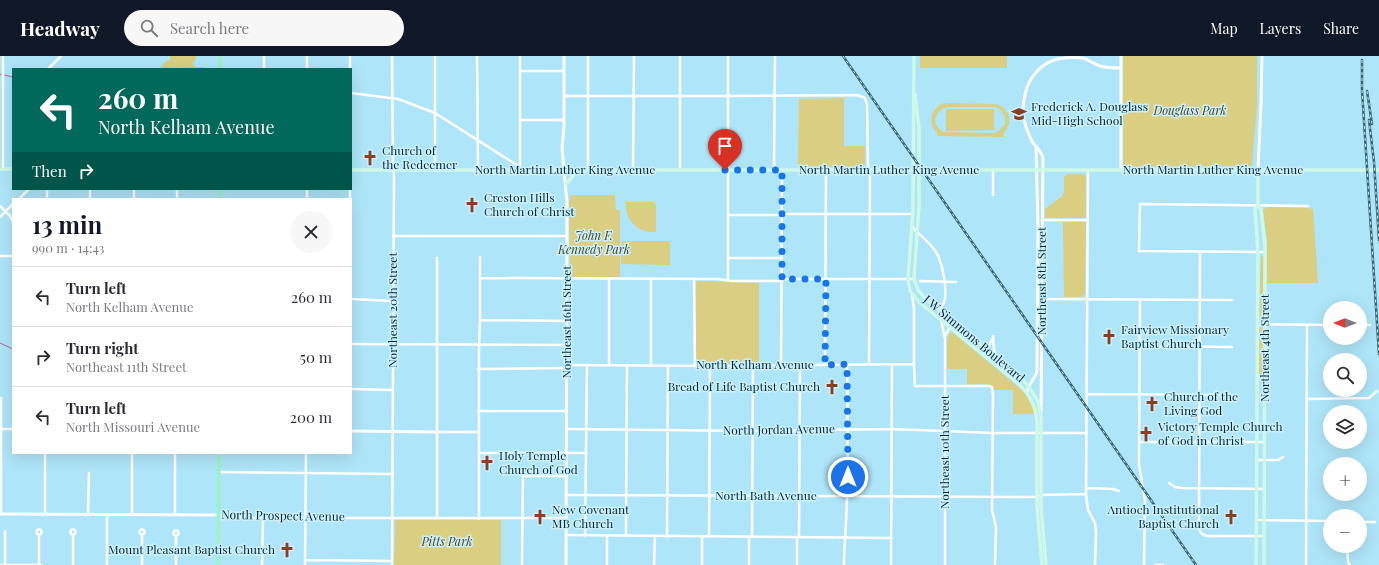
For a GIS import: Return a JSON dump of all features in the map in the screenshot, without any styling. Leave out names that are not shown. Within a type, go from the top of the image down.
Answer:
[{"type":"main road","points":[[220,56],[220,68]]},
{"type":"main road","points":[[912,293],[908,279],[912,220],[914,56]]},
{"type":"main road","points":[[914,88],[919,128],[919,210],[914,279]]},
{"type":"main road","points":[[2,169],[12,170]]},
{"type":"main road","name":"North Martin Luther King Avenue","points":[[352,170],[1379,170]]},
{"type":"main road","points":[[566,184],[578,170]]},
{"type":"main road","name":"Northeast 4th Street","points":[[1256,565],[1258,252],[1255,209],[1258,205],[1258,170]]},
{"type":"main road","name":"Northeast 4th Street","points":[[1258,205],[1261,209],[1266,252],[1264,565]]},
{"type":"main road","name":"J W Simmons Boulevard","points":[[914,279],[918,290],[939,310],[1028,385],[1038,402],[1041,416],[1039,433]]},
{"type":"main road","name":"J W Simmons Boulevard","points":[[912,293],[922,304],[1027,393],[1036,411],[1039,433]]},
{"type":"main road","points":[[1257,378],[1265,378]]},
{"type":"main road","points":[[1257,422],[1264,422]]},
{"type":"main road","points":[[1039,433],[1038,522],[1042,565]]},
{"type":"main road","points":[[218,565],[219,454]]},
{"type":"main road","points":[[1039,496],[1046,565]]},
{"type":"street","points":[[2,169],[3,56]]},
{"type":"street","points":[[49,68],[61,56]]},
{"type":"street","points":[[264,56],[264,68]]},
{"type":"street","points":[[307,56],[307,68]]},
{"type":"street","points":[[350,56],[350,68]]},
{"type":"street","name":"Northeast 20th Street","points":[[392,56],[392,565]]},
{"type":"street","points":[[435,56],[435,170]]},
{"type":"street","points":[[477,56],[478,170]]},
{"type":"street","points":[[520,56],[520,169]]},
{"type":"street","name":"Northeast 16th Street","points":[[564,56],[564,120],[562,148],[566,184],[567,236],[566,565]]},
{"type":"street","points":[[588,56],[588,170]]},
{"type":"street","points":[[633,170],[634,56]]},
{"type":"street","points":[[680,56],[680,170]]},
{"type":"street","points":[[728,56],[728,280]]},
{"type":"street","points":[[774,170],[775,56]]},
{"type":"street","name":"Northeast 8th Street","points":[[1041,416],[1042,156],[1029,136],[1024,119],[1025,95],[1030,81],[1043,65],[1052,59],[1072,56],[1084,58],[1104,67],[1122,68]]},
{"type":"street","points":[[1121,56],[1121,170]]},
{"type":"street","name":"Northeast 4th Street","points":[[1258,170],[1262,56]]},
{"type":"street","points":[[520,71],[564,71]]},
{"type":"street","points":[[352,93],[392,98],[435,113],[520,169]]},
{"type":"street","points":[[564,96],[858,95],[865,98],[868,104],[867,124],[870,214],[869,364]]},
{"type":"street","points":[[520,120],[564,120]]},
{"type":"street","name":"Northeast 8th Street","points":[[1027,393],[1028,385],[1034,379],[1037,371],[1038,170],[1036,148]]},
{"type":"street","points":[[781,365],[782,170]]},
{"type":"street","points":[[825,365],[826,170]]},
{"type":"street","points":[[993,170],[993,195]]},
{"type":"street","points":[[1088,170],[1086,494],[1088,510],[1095,523],[1095,565]]},
{"type":"street","points":[[20,198],[28,190]]},
{"type":"street","points":[[1266,252],[1139,251],[1140,204],[1308,206]]},
{"type":"street","points":[[0,217],[12,205]]},
{"type":"street","points":[[0,206],[12,220]]},
{"type":"street","points":[[729,215],[912,214]]},
{"type":"street","points":[[912,220],[913,228],[937,253],[944,282],[945,301],[939,310]]},
{"type":"street","points":[[1042,220],[1087,220]]},
{"type":"street","points":[[393,236],[567,236]]},
{"type":"street","points":[[1200,252],[1199,528],[1203,535],[1264,536]]},
{"type":"street","points":[[0,256],[12,256]]},
{"type":"street","points":[[479,519],[478,369],[480,257]]},
{"type":"street","points":[[437,258],[437,518]]},
{"type":"street","points":[[728,258],[782,258]]},
{"type":"street","points":[[480,278],[728,280],[914,279]]},
{"type":"street","points":[[609,279],[609,365]]},
{"type":"street","points":[[651,279],[651,366]]},
{"type":"street","points":[[694,279],[695,366]]},
{"type":"street","points":[[920,282],[956,282]]},
{"type":"street","points":[[912,293],[914,309],[915,386],[992,387],[992,510],[996,527],[995,565]]},
{"type":"street","points":[[352,299],[393,301]]},
{"type":"street","points":[[1042,299],[1232,300]]},
{"type":"street","points":[[1140,300],[1139,469],[1145,500],[1144,565]]},
{"type":"street","points":[[914,309],[918,305],[922,304]]},
{"type":"street","name":"Northeast 10th Street","points":[[945,339],[950,327],[949,318]]},
{"type":"street","points":[[480,320],[567,321]]},
{"type":"street","name":"Northeast 10th Street","points":[[941,320],[945,339],[945,565]]},
{"type":"street","points":[[1258,324],[1323,325]]},
{"type":"street","points":[[1306,565],[1307,325]]},
{"type":"street","points":[[987,358],[992,337],[995,352],[1000,361]]},
{"type":"street","points":[[352,344],[567,345]]},
{"type":"street","points":[[1140,346],[1232,347]]},
{"type":"street","points":[[844,565],[848,429],[847,364]]},
{"type":"street","points":[[890,565],[892,495],[892,364]]},
{"type":"street","name":"North Kelham Avenue","points":[[478,369],[587,365],[710,366],[914,364]]},
{"type":"street","points":[[585,536],[587,365]]},
{"type":"street","points":[[626,536],[627,365]]},
{"type":"street","points":[[749,565],[752,496],[753,365]]},
{"type":"street","points":[[797,565],[800,365]]},
{"type":"street","points":[[667,537],[668,366]]},
{"type":"street","points":[[709,537],[710,366]]},
{"type":"street","points":[[352,389],[393,390]]},
{"type":"street","points":[[1307,399],[1369,398],[1377,391]]},
{"type":"street","points":[[1087,394],[1232,394]]},
{"type":"street","points":[[0,514],[1,398]]},
{"type":"street","points":[[478,411],[567,411]]},
{"type":"street","points":[[1,429],[12,429]]},
{"type":"street","name":"North Jordan Avenue","points":[[567,429],[668,429],[710,431],[892,429],[992,433],[1087,433]]},
{"type":"street","points":[[352,431],[479,432]]},
{"type":"street","points":[[1139,442],[1264,442]]},
{"type":"street","points":[[479,453],[586,453]]},
{"type":"street","points":[[45,454],[45,514]]},
{"type":"street","points":[[132,454],[132,514]]},
{"type":"street","points":[[175,514],[176,454]]},
{"type":"street","points":[[305,565],[306,454]]},
{"type":"street","points":[[1257,460],[1278,460],[1283,457]]},
{"type":"street","points":[[218,472],[393,474]]},
{"type":"street","points":[[88,514],[89,473]]},
{"type":"street","points":[[522,565],[523,476],[566,476]]},
{"type":"street","points":[[1169,483],[1175,487],[1182,488],[1264,489]]},
{"type":"street","points":[[1086,488],[1113,489],[1119,491]]},
{"type":"street","name":"North Bath Avenue","points":[[566,495],[1039,496],[1086,494]]},
{"type":"street","name":"North Prospect Avenue","points":[[0,514],[175,514],[219,515],[247,518],[566,518]]},
{"type":"street","points":[[107,514],[107,565]]},
{"type":"street","points":[[262,565],[263,518]]},
{"type":"street","points":[[1256,520],[1323,521]]},
{"type":"street","points":[[1367,522],[1375,522]]},
{"type":"street","points":[[5,531],[5,565]]},
{"type":"street","points":[[0,565],[40,565],[39,535]]},
{"type":"street","points":[[73,535],[73,565]]},
{"type":"street","points":[[142,535],[142,565]]},
{"type":"street","points":[[176,535],[176,565]]},
{"type":"street","points":[[566,536],[891,538]]},
{"type":"street","points":[[607,536],[607,565]]},
{"type":"street","points":[[654,536],[654,565]]},
{"type":"street","points":[[702,537],[702,565]]},
{"type":"street","points":[[1347,553],[1348,562],[1350,565]]},
{"type":"street","points":[[305,560],[392,561]]},
{"type":"street","points":[[1155,565],[1163,565]]},
{"type":"green space","points":[[170,56],[196,56],[196,59],[192,64],[195,67],[204,68],[160,68],[166,61],[170,60]]},
{"type":"green space","points":[[920,56],[1007,56],[1007,68],[920,68]]},
{"type":"green space","name":"Douglass Park","points":[[1123,56],[1257,56],[1257,104],[1252,166],[1126,167],[1123,164]]},
{"type":"green space","points":[[844,98],[844,146],[865,146],[865,164],[862,167],[798,166],[799,99]]},
{"type":"green space","points":[[944,103],[997,104],[1004,108],[1008,114],[1009,124],[1003,137],[937,136],[931,120],[933,112]],"holes":[[[947,107],[996,107],[1004,114],[1005,124],[995,133],[944,132],[937,127],[935,119],[936,115],[942,109]]]},
{"type":"green space","points":[[946,109],[994,109],[994,130],[946,131]]},
{"type":"green space","points":[[1067,174],[1083,174],[1086,177],[1086,217],[1047,218],[1045,217],[1045,209],[1061,197],[1064,192],[1064,177]]},
{"type":"green space","name":"John F. Kennedy Park","points":[[571,195],[615,195],[616,210],[620,210],[620,277],[570,277],[569,204]]},
{"type":"green space","points":[[626,202],[653,202],[656,205],[656,232],[649,232],[638,228],[630,220],[627,214]]},
{"type":"green space","points":[[1268,207],[1313,209],[1318,283],[1267,283],[1267,241],[1263,211]]},
{"type":"green space","points":[[1063,222],[1086,223],[1085,294],[1081,297],[1064,297]]},
{"type":"green space","points":[[622,241],[670,241],[670,265],[621,264]]},
{"type":"green space","points":[[1261,256],[1264,257],[1263,320],[1261,322],[1259,321]]},
{"type":"green space","points":[[697,281],[759,283],[758,363],[697,364]]},
{"type":"green space","points":[[1261,327],[1263,329],[1262,375],[1259,374],[1259,329]]},
{"type":"green space","points":[[952,332],[1023,391],[1032,405],[1035,414],[1013,414],[1013,390],[994,390],[990,385],[986,384],[967,385],[967,369],[947,369],[947,340],[949,334]]},
{"type":"green space","name":"Pitts Park","points":[[395,520],[501,520],[501,565],[394,565]]},
{"type":"waterway","points":[[0,74],[12,77]]},
{"type":"waterway","points":[[0,343],[12,349]]},
{"type":"railway","points":[[843,56],[1196,565]]},
{"type":"railway","points":[[1362,60],[1362,90],[1379,354]]},
{"type":"railway","points":[[1367,91],[1372,124]]},
{"type":"railway","points":[[1369,120],[1374,162],[1379,240]]},
{"type":"place","name":"Frederick A. Douglass Mid-High School","points":[[1019,114]]},
{"type":"place","name":"Church of the Redeemer","points":[[370,158]]},
{"type":"place","name":"Creston Hills Church of Christ","points":[[472,205]]},
{"type":"place","name":"Fairview Missionary Baptist Church","points":[[1109,337]]},
{"type":"place","name":"Bread of Life Baptist Church","points":[[832,387]]},
{"type":"place","name":"Church of the Living God","points":[[1152,404]]},
{"type":"place","name":"Victory Temple Church of God in Christ","points":[[1146,434]]},
{"type":"place","name":"Holy Temple Church of God","points":[[487,463]]},
{"type":"place","name":"New Covenant MB Church","points":[[540,517]]},
{"type":"place","name":"Antioch Institutional Baptist Church","points":[[1231,517]]},
{"type":"place","name":"Mount Pleasant Baptist Church","points":[[287,550]]},
{"type":"route","points":[[725,170],[782,170],[782,279],[826,279],[825,365],[847,364],[848,477]]}]
